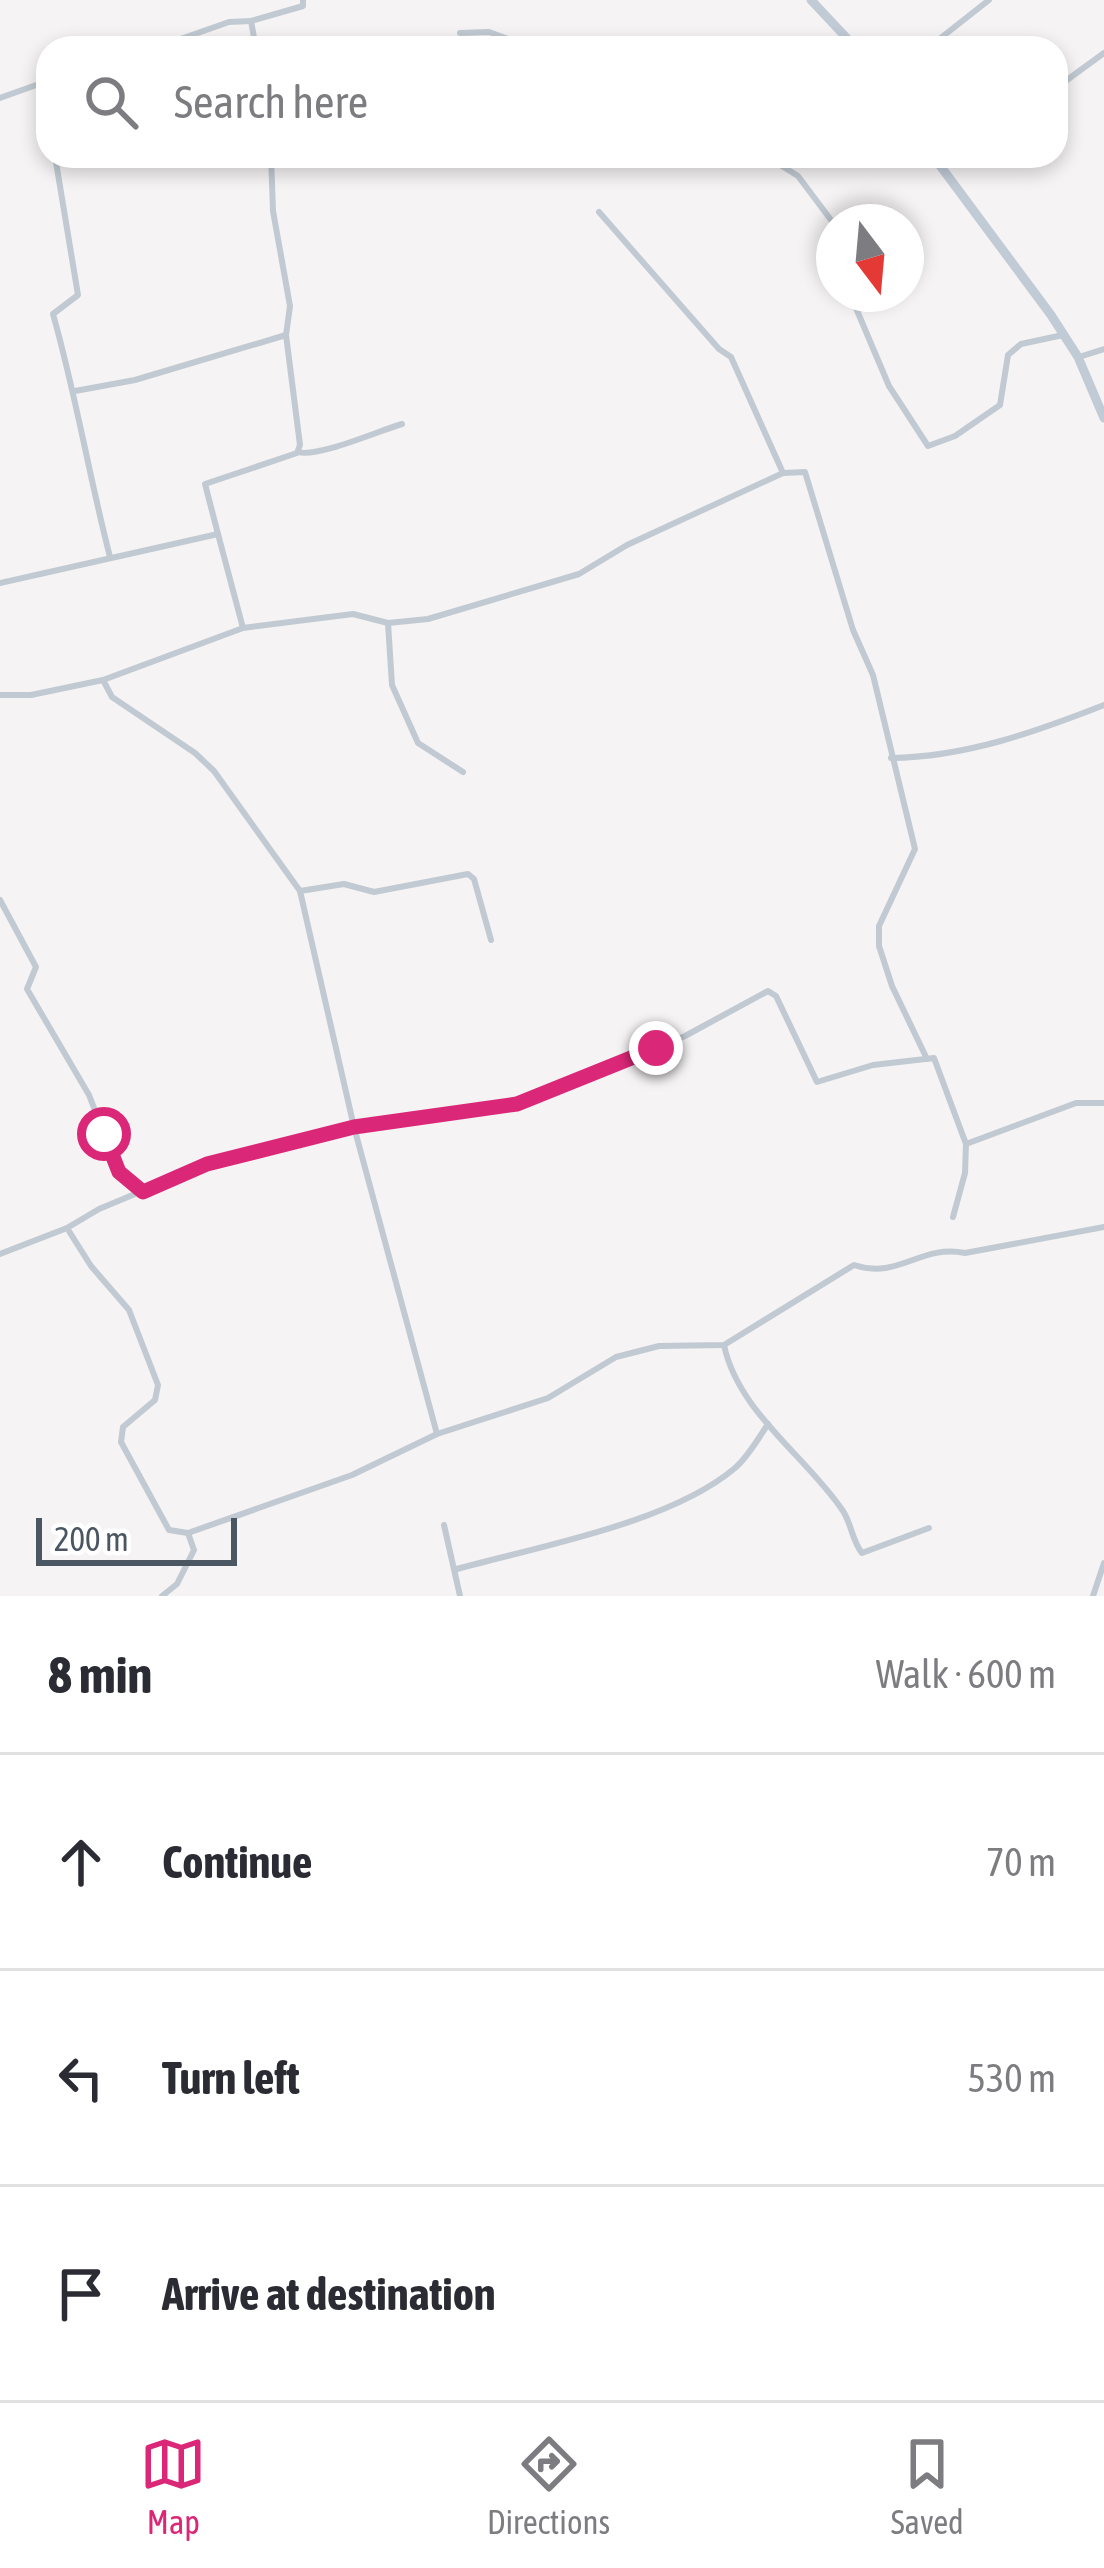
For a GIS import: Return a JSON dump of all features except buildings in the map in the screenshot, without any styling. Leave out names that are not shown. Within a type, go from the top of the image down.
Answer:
[{"type":"street","points":[[189,36],[303,6],[303,0]]},
{"type":"street","points":[[811,0],[844,36]]},
{"type":"street","points":[[943,36],[989,0]]},
{"type":"street","points":[[251,21],[254,36]]},
{"type":"street","points":[[460,33],[500,36]]},
{"type":"street","points":[[1068,79],[1104,53]]},
{"type":"street","points":[[0,98],[36,85]]},
{"type":"street","points":[[57,168],[78,295],[53,314],[75,391],[84,454],[110,557]]},
{"type":"street","points":[[271,168],[273,211],[290,306],[286,335],[298,453]]},
{"type":"street","points":[[785,168],[798,176],[819,204]]},
{"type":"street","points":[[941,169],[1064,335],[1098,390],[1104,418]]},
{"type":"street","points":[[599,212],[731,357],[783,473]]},
{"type":"street","points":[[858,312],[890,386],[928,446],[955,436],[1000,405],[1008,355],[1021,344],[1064,335]]},
{"type":"street","points":[[75,391],[135,380],[286,335]]},
{"type":"street","points":[[1078,357],[1104,349]]},
{"type":"street","points":[[243,628],[205,484],[298,453],[320,453],[402,424]]},
{"type":"street","points":[[0,695],[31,695],[103,680],[243,628],[353,614],[388,623],[428,619],[579,574],[627,545],[783,473],[805,472],[853,630],[873,675],[915,849],[879,926],[879,946],[926,1059]]},
{"type":"street","points":[[0,583],[218,534]]},
{"type":"street","points":[[388,623],[392,685],[418,743],[463,772]]},
{"type":"street","points":[[103,680],[112,698],[214,772],[300,891],[354,1127],[437,1434]]},
{"type":"street","points":[[891,758],[924,758],[1016,739],[1104,705]]},
{"type":"street","points":[[300,891],[344,884],[374,892],[468,874],[474,879],[491,940]]},
{"type":"street","points":[[0,899],[37,968],[27,989],[89,1095],[119,1172],[143,1192]]},
{"type":"street","points":[[0,1254],[207,1164],[354,1127],[517,1104],[685,1036],[768,991],[776,995],[817,1082],[873,1065],[934,1058],[966,1144],[965,1173],[953,1217]]},
{"type":"street","points":[[966,1144],[1076,1102],[1104,1103]]},
{"type":"street","points":[[67,1228],[91,1266],[129,1310],[158,1385],[155,1400],[123,1427],[121,1442],[169,1530],[188,1533],[352,1475],[437,1434],[548,1398],[616,1357],[659,1346],[724,1345],[854,1265],[876,1272],[946,1249],[964,1253],[1104,1227]]},
{"type":"street","points":[[724,1345],[728,1364],[768,1424],[847,1516],[862,1553],[929,1528]]},
{"type":"street","points":[[457,1570],[672,1508],[740,1464],[768,1424]]},
{"type":"street","points":[[444,1525],[460,1596]]},
{"type":"street","points":[[162,1596],[177,1584],[194,1550],[188,1533]]},
{"type":"street","points":[[1093,1596],[1104,1563]]},
{"type":"route","points":[[104,1134],[119,1172],[143,1192],[207,1164],[354,1127],[517,1104],[656,1048]]}]
